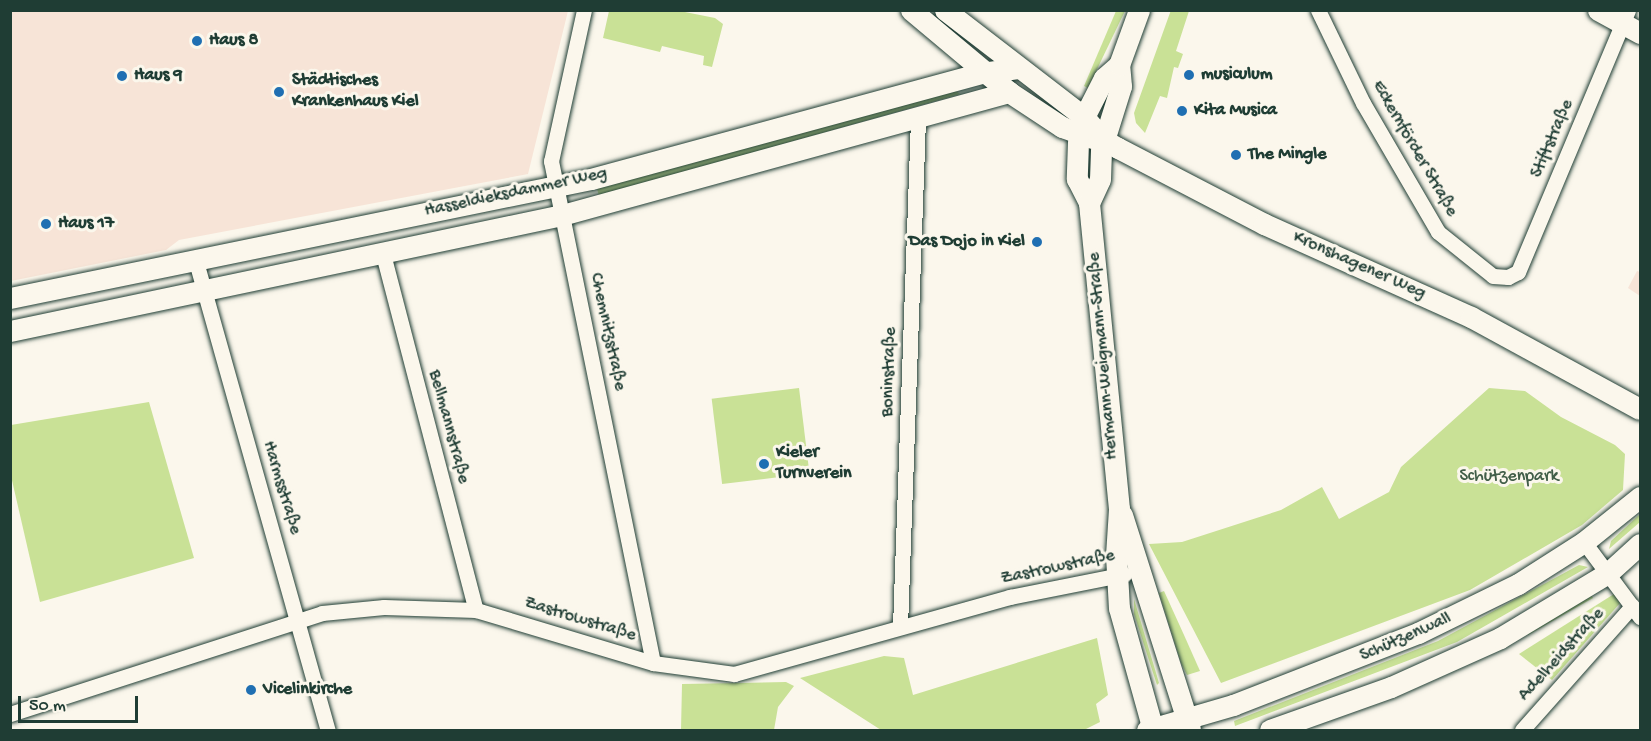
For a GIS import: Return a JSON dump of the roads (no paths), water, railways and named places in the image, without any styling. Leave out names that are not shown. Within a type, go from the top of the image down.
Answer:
[{"type":"main road","name":"Kronshagener Weg","points":[[910,10],[982,73],[1009,92],[1082,127],[1250,218],[1438,301],[1613,392],[1641,409]]},
{"type":"main road","name":"Kronshagener Weg","points":[[945,10],[1016,68],[1082,127]]},
{"type":"main road","points":[[1082,127],[1104,78],[1119,66],[1139,10]]},
{"type":"main road","points":[[1598,10],[1630,22]]},
{"type":"main road","name":"Hermann-Weigmann-Straße","points":[[1089,203],[1100,179],[1104,140],[1121,86],[1119,66]]},
{"type":"main road","name":"Hasseldieksdammer Weg","points":[[10,298],[556,185],[854,110],[982,73],[1016,68]]},
{"type":"main road","name":"Hasseldieksdammer Weg","points":[[10,331],[562,215],[1009,92]]},
{"type":"main road","name":"Hermann-Weigmann-Straße","points":[[1082,127],[1077,179],[1089,203],[1119,509],[1117,575],[1119,608],[1151,730]]},
{"type":"main road","name":"Kronshagener Weg","points":[[1613,392],[1641,401]]},
{"type":"main road","points":[[1613,392],[1641,428]]},
{"type":"main road","name":"Schützenwall","points":[[1151,730],[1188,725],[1418,633],[1518,584],[1584,542],[1641,497]]},
{"type":"main road","name":"Hermann-Weigmann-Straße","points":[[1119,509],[1141,571],[1188,725]]},
{"type":"main road","name":"Schützenwall","points":[[1270,730],[1449,663],[1555,608],[1608,573],[1641,544]]},
{"type":"street","name":"Chemnitzstraße","points":[[584,10],[551,161],[654,663]]},
{"type":"street","name":"Eckernförder Straße","points":[[1317,10],[1363,103],[1438,232],[1493,276],[1508,278]]},
{"type":"street","name":"Stiftstraße","points":[[1508,278],[1518,272],[1630,22]]},
{"type":"street","name":"Boninstraße","points":[[900,627],[918,118]]},
{"type":"street","name":"Bellmannstraße","points":[[383,254],[476,610]]},
{"type":"street","name":"Harmsstraße","points":[[195,258],[292,594],[296,620],[328,730]]},
{"type":"street","points":[[1584,542],[1636,612]]},
{"type":"street","name":"Zastrowstraße","points":[[10,714],[322,612],[384,607],[476,610],[654,663],[734,674],[1010,597],[1141,571]]},
{"type":"street","name":"Adelheidstraße","points":[[1522,730],[1636,612]]},
{"type":"place","name":"Haus 8","points":[[197,41]]},
{"type":"place","name":"musiculum","points":[[1189,75]]},
{"type":"place","name":"Haus 9","points":[[122,76]]},
{"type":"place","name":"Städtisches Krankenhaus Kiel","points":[[279,92]]},
{"type":"place","name":"Kita Musica","points":[[1182,111]]},
{"type":"place","name":"The Mingle","points":[[1236,155]]},
{"type":"place","name":"Haus 17","points":[[46,224]]},
{"type":"place","name":"Das Dojo in Kiel","points":[[1037,242]]},
{"type":"place","name":"Kieler Turnverein","points":[[764,464]]},
{"type":"place","name":"Vicelinkirche","points":[[251,690]]},
{"type":"park label","name":"Schützenpark","points":[[1509,477]]}]
